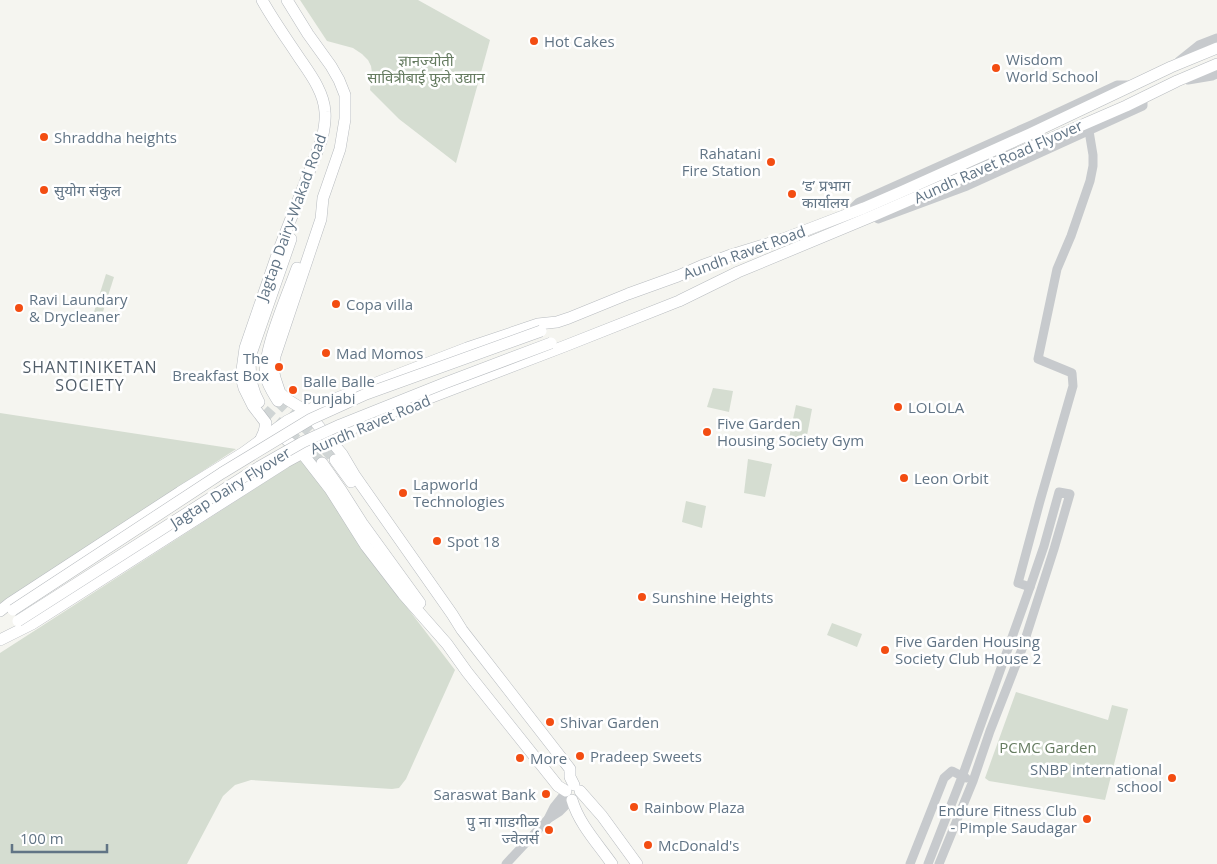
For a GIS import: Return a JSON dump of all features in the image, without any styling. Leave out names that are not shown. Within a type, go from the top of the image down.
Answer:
[{"type":"main road","name":"Jagtap Dairy-Wakad Road","points":[[262,0],[315,82],[325,110],[324,126],[316,155],[244,348],[241,377],[244,388],[264,417]]},
{"type":"main road","points":[[270,14],[288,1],[308,34],[331,66],[345,95],[345,120],[340,150],[323,198],[321,219],[273,368],[280,392],[288,400],[306,411],[332,438]]},
{"type":"main road","points":[[1135,84],[1214,49]]},
{"type":"main road","points":[[1143,97],[1217,64]]},
{"type":"main road","name":"Aundh Ravet Road Flyover","points":[[866,213],[903,191],[1135,84]]},
{"type":"main road","name":"Aundh Ravet Road Flyover","points":[[849,220],[1126,106],[1143,97]]},
{"type":"main road","points":[[316,155],[313,176],[252,354],[250,367],[251,383],[264,417],[288,442],[302,453],[330,489],[366,546],[447,644]]},
{"type":"main road","name":"Jagtap Dairy-Wakad Road","points":[[278,401],[268,384],[265,374],[266,362],[273,334],[323,198]]},
{"type":"main road","name":"Aundh Ravet Road","points":[[0,640],[32,624],[286,462],[332,438],[559,343],[679,302],[849,220]]},
{"type":"main road","name":"Aundh Ravet Road","points":[[557,322],[731,255],[849,220]]},
{"type":"main road","points":[[264,417],[287,421],[319,405],[467,348],[538,324],[557,322]]},
{"type":"main road","name":"Jagtap Dairy Flyover","points":[[0,634],[15,616],[222,473],[311,419],[366,394],[541,331],[557,322]]},
{"type":"main road","name":"Jagtap Dairy Flyover","points":[[0,618],[15,616],[303,442],[445,382],[559,343]]},
{"type":"main road","points":[[319,405],[339,457],[435,599],[452,614]]},
{"type":"main road","points":[[0,611],[259,442],[264,417]]},
{"type":"main road","points":[[339,457],[355,476],[462,630],[570,769],[574,808],[612,864]]},
{"type":"main road","points":[[322,463],[467,672],[558,786],[574,794],[637,864]]},
{"type":"street","points":[[1171,67],[1199,45],[1217,38]]},
{"type":"street","points":[[1177,81],[1217,74]]},
{"type":"street","points":[[1135,84],[1117,85],[859,202],[849,220],[872,221],[967,186],[1143,106],[1143,97]]},
{"type":"street","points":[[1030,587],[1018,583],[1073,386],[1072,374],[1038,359],[1057,269],[1071,236],[1090,181],[1093,155],[1089,131]]},
{"type":"street","points":[[928,864],[1030,587],[1059,492],[1070,494],[1022,649],[973,781],[939,864]]},
{"type":"street","points":[[1044,546],[1054,549]]},
{"type":"street","points":[[910,864],[944,778],[952,771],[973,781]]},
{"type":"street","points":[[506,864],[548,819],[559,812],[574,794]]},
{"type":"green space","name":"ज्ञानज्योती सावित्रीबाई फुले उद्यान","points":[[300,0],[418,0],[490,40],[456,163],[399,119],[370,90],[372,73],[368,60],[353,48],[327,41]]},
{"type":"green space","points":[[106,274],[114,277],[102,315],[94,312]]},
{"type":"green space","points":[[713,388],[733,391],[729,412],[707,407]]},
{"type":"green space","points":[[796,405],[812,409],[805,446],[788,443]]},
{"type":"green space","points":[[0,413],[236,449],[0,604]]},
{"type":"green space","points":[[301,459],[327,492],[409,610],[455,670],[406,779],[399,788],[392,789],[251,780],[235,785],[223,796],[187,864],[0,864],[0,653]]},
{"type":"green space","points":[[748,459],[772,464],[765,497],[744,493]]},
{"type":"green space","points":[[686,501],[706,506],[702,528],[682,522]]},
{"type":"green space","points":[[832,623],[862,634],[857,647],[827,635]]},
{"type":"green space","name":"PCMC Garden","points":[[1016,692],[1108,720],[1112,705],[1128,709],[1105,800],[989,781],[985,778]]},
{"type":"tunnel","points":[[278,401],[313,435],[335,460]]},
{"type":"tunnel","points":[[264,410],[322,463]]},
{"type":"place","name":"Hot Cakes","points":[[534,41]]},
{"type":"place","name":"Wisdom World School","points":[[996,68]]},
{"type":"place","name":"Shraddha heights","points":[[44,137]]},
{"type":"place","name":"Rahatani Fire Station","points":[[771,162]]},
{"type":"place","name":"सुयोग संकुल","points":[[44,190]]},
{"type":"place","name":"‘ड’ प्रभाग कार्यालय","points":[[792,194]]},
{"type":"place","name":"Copa villa","points":[[336,304]]},
{"type":"place","name":"Ravi Laundary & Drycleaner","points":[[19,308]]},
{"type":"place","name":"Mad Momos","points":[[326,353]]},
{"type":"place","name":"The Breakfast Box","points":[[279,367]]},
{"type":"place","name":"Balle Balle Punjabi","points":[[293,390]]},
{"type":"place","name":"LOLOLA","points":[[898,407]]},
{"type":"place","name":"Five Garden Housing Society Gym","points":[[707,432]]},
{"type":"place","name":"Leon Orbit","points":[[904,478]]},
{"type":"place","name":"Lapworld Technologies","points":[[403,493]]},
{"type":"place","name":"Spot 18","points":[[437,541]]},
{"type":"place","name":"Sunshine Heights","points":[[642,597]]},
{"type":"place","name":"Five Garden Housing Society Club House 2","points":[[885,650]]},
{"type":"place","name":"Shivar Garden","points":[[550,722]]},
{"type":"place","name":"Pradeep Sweets","points":[[580,756]]},
{"type":"place","name":"More","points":[[520,758]]},
{"type":"place","name":"SNBP international school","points":[[1172,778]]},
{"type":"place","name":"Saraswat Bank","points":[[546,794]]},
{"type":"place","name":"Rainbow Plaza","points":[[634,807]]},
{"type":"place","name":"Endure Fitness Club - Pimple Saudagar","points":[[1087,819]]},
{"type":"place","name":"पु ना गाडगीळ ज्वेलर्स","points":[[549,830]]},
{"type":"place","name":"McDonald's","points":[[648,845]]},
{"type":"district","name":"SHANTINIKETAN SOCIETY","points":[[90,376]]}]
